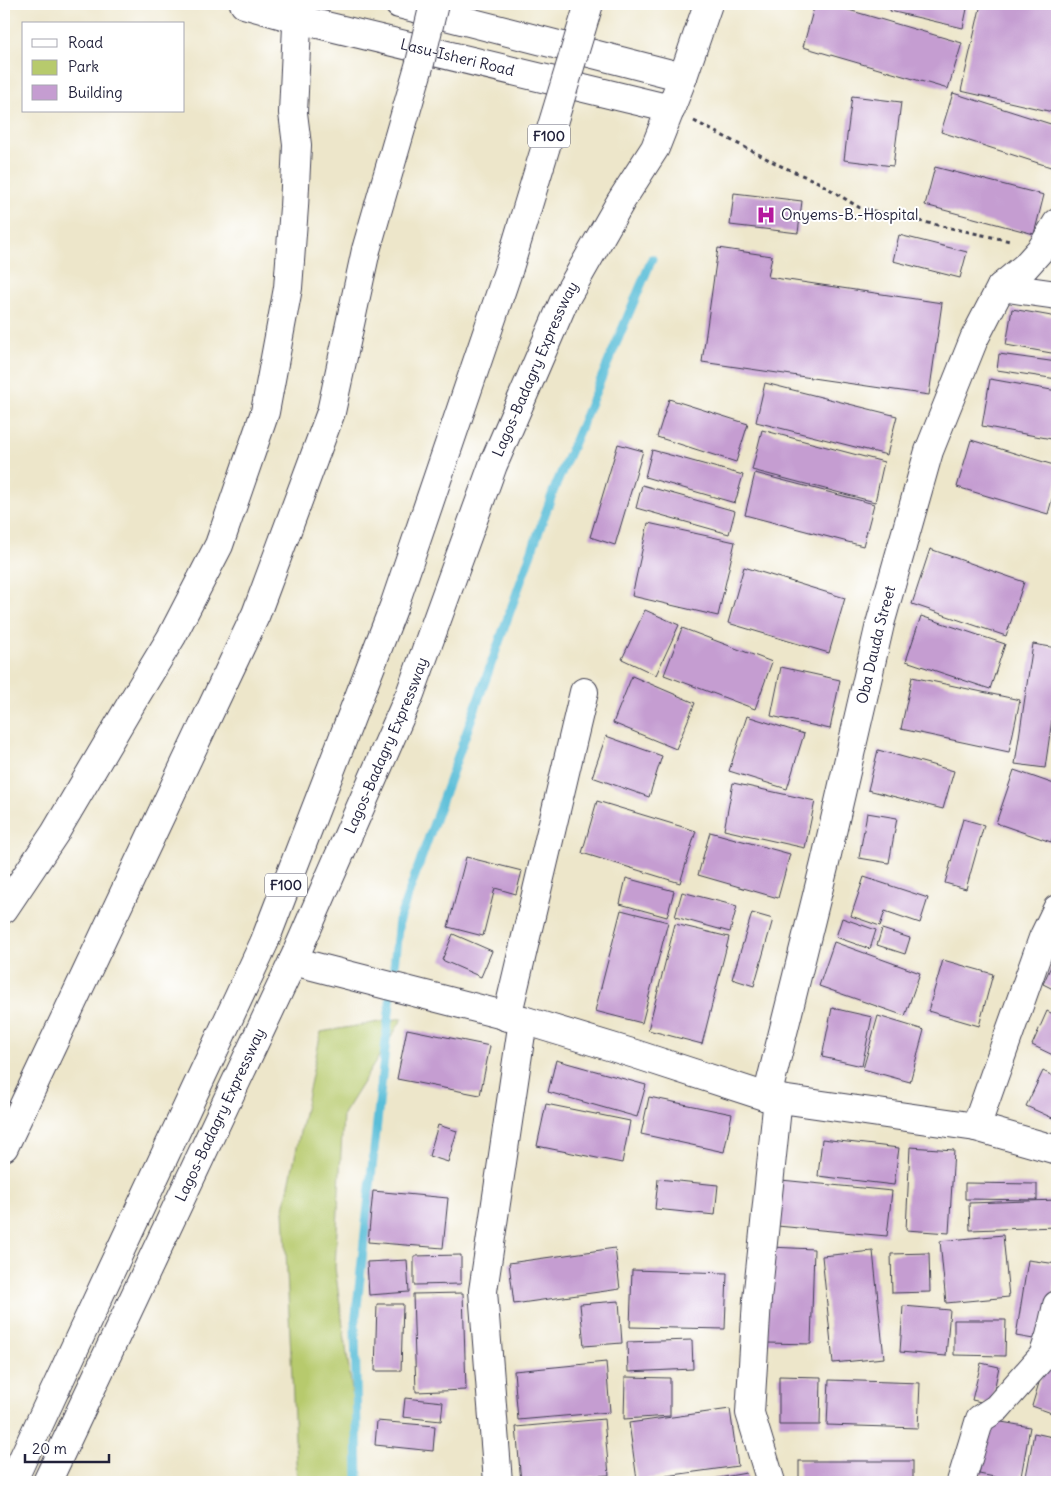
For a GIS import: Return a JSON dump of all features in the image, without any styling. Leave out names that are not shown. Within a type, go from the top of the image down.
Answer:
[{"type":"main road","name":"Lasu-Isheri Road","points":[[244,4],[297,11],[671,109]]},
{"type":"main road","points":[[399,4],[684,77]]},
{"type":"main road","points":[[4,1147],[256,614],[331,412],[366,250],[420,62],[434,4]]},
{"type":"main road","name":"F100","points":[[12,1482],[264,943],[394,606],[509,268],[589,4]]},
{"type":"main road","name":"Lagos-Badagry Expressway","points":[[47,1482],[293,961],[410,694],[493,465],[564,301],[621,202],[655,148],[684,77],[708,4]]},
{"type":"main road","points":[[4,909],[56,833],[172,636],[219,545],[265,412],[288,288],[296,154],[293,113],[297,11]]},
{"type":"main road","name":"Oba Dauda Street","points":[[771,1482],[750,1413],[772,1098],[825,863],[880,624],[929,451],[974,338],[1002,287],[1025,267],[1042,248],[1057,223]]},
{"type":"main road","points":[[1002,287],[1057,295]]},
{"type":"main road","points":[[498,1482],[483,1291],[515,1019],[584,692]]},
{"type":"main road","points":[[976,1127],[1043,938],[1057,909]]},
{"type":"main road","points":[[293,961],[515,1019],[635,1054],[772,1098],[976,1127],[1057,1150]]},
{"type":"main road","points":[[961,1482],[980,1419],[997,1408],[1043,1356],[1057,1305]]},
{"type":"path","points":[[671,109],[781,166],[818,182],[860,208],[1042,248]]},
{"type":"green space","points":[[403,1018],[343,1114],[335,1268],[356,1420],[356,1482],[297,1482],[284,1209],[321,1032]]},
{"type":"building","points":[[815,4],[828,4],[962,43],[948,89],[803,47]]},
{"type":"building","points":[[892,4],[968,4],[963,28],[890,11]]},
{"type":"building","points":[[981,4],[1057,4],[1057,113],[961,91]]},
{"type":"building","points":[[953,93],[1057,126],[1057,169],[941,132]]},
{"type":"building","points":[[852,96],[901,102],[893,166],[844,160]]},
{"type":"building","points":[[935,167],[1044,195],[1034,234],[925,205]]},
{"type":"building","points":[[734,193],[802,201],[798,233],[730,225]]},
{"type":"building","points":[[899,235],[967,252],[960,278],[893,261]]},
{"type":"building","points":[[718,248],[772,256],[768,277],[942,303],[929,395],[702,362]]},
{"type":"building","points":[[1012,309],[1057,317],[1057,354],[1006,345]]},
{"type":"building","points":[[999,354],[1057,362],[1057,379],[997,370]]},
{"type":"building","points":[[990,379],[1057,391],[1057,440],[982,426]]},
{"type":"building","points":[[765,383],[897,416],[887,455],[756,422]]},
{"type":"building","points":[[669,399],[748,424],[736,462],[657,437]]},
{"type":"building","points":[[762,430],[884,462],[875,502],[752,470]]},
{"type":"building","points":[[971,440],[1057,466],[1057,481],[1048,514],[957,487]]},
{"type":"building","points":[[618,444],[643,451],[615,545],[590,537]]},
{"type":"building","points":[[652,450],[743,475],[735,503],[645,477]]},
{"type":"building","points":[[755,473],[874,504],[863,546],[745,515]]},
{"type":"building","points":[[642,485],[735,511],[729,534],[636,508]]},
{"type":"building","points":[[648,523],[735,542],[718,616],[632,596]]},
{"type":"building","points":[[930,549],[1024,582],[1006,636],[912,604]]},
{"type":"building","points":[[744,567],[845,598],[829,653],[728,623]]},
{"type":"building","points":[[645,610],[679,625],[656,675],[622,659]]},
{"type":"building","points":[[921,616],[1005,644],[990,689],[906,661]]},
{"type":"building","points":[[682,628],[772,662],[755,709],[664,675]]},
{"type":"building","points":[[1033,644],[1057,648],[1057,685],[1045,768],[1015,764]]},
{"type":"building","points":[[781,667],[840,680],[830,729],[771,716]]},
{"type":"building","points":[[632,676],[695,703],[676,749],[613,723]]},
{"type":"building","points":[[912,677],[1020,700],[1009,752],[901,729]]},
{"type":"building","points":[[747,716],[804,734],[787,789],[729,771]]},
{"type":"building","points":[[606,736],[662,756],[649,797],[592,777]]},
{"type":"building","points":[[878,750],[954,771],[943,809],[868,790]]},
{"type":"building","points":[[1014,770],[1057,785],[1057,825],[1051,842],[996,823]]},
{"type":"building","points":[[733,783],[815,801],[805,848],[724,830]]},
{"type":"building","points":[[597,801],[696,831],[680,883],[582,853]]},
{"type":"building","points":[[867,813],[897,818],[889,863],[859,858]]},
{"type":"building","points":[[963,819],[984,825],[966,889],[945,883]]},
{"type":"building","points":[[710,832],[790,854],[778,898],[698,875]]},
{"type":"building","points":[[466,857],[522,871],[516,894],[495,888],[483,936],[448,927]]},
{"type":"building","points":[[864,877],[928,898],[920,923],[885,911],[880,926],[851,916]]},
{"type":"building","points":[[626,878],[674,891],[667,917],[620,904]]},
{"type":"building","points":[[682,892],[737,906],[730,932],[675,917]]},
{"type":"building","points":[[621,910],[668,922],[642,1023],[595,1011]]},
{"type":"building","points":[[752,913],[773,919],[754,986],[732,979]]},
{"type":"building","points":[[842,918],[876,930],[870,949],[836,937]]},
{"type":"building","points":[[675,924],[729,937],[702,1044],[648,1030]]},
{"type":"building","points":[[882,929],[910,938],[905,954],[877,945]]},
{"type":"building","points":[[453,934],[492,951],[481,977],[442,960]]},
{"type":"building","points":[[834,942],[920,973],[905,1016],[819,986]]},
{"type":"building","points":[[1057,953],[1057,991],[1043,984]]},
{"type":"building","points":[[943,960],[993,974],[979,1026],[928,1011]]},
{"type":"building","points":[[832,1008],[872,1017],[862,1066],[822,1057]]},
{"type":"building","points":[[1047,1011],[1057,1016],[1057,1057],[1032,1045]]},
{"type":"building","points":[[878,1016],[924,1030],[910,1082],[863,1069]]},
{"type":"building","points":[[407,1029],[490,1046],[480,1095],[397,1079]]},
{"type":"building","points":[[556,1060],[646,1085],[637,1117],[548,1092]]},
{"type":"building","points":[[1043,1071],[1057,1078],[1057,1120],[1026,1106]]},
{"type":"building","points":[[649,1097],[732,1114],[724,1152],[641,1134]]},
{"type":"building","points":[[546,1104],[630,1121],[622,1163],[537,1146]]},
{"type":"building","points":[[438,1125],[457,1131],[448,1162],[429,1156]]},
{"type":"building","points":[[822,1139],[899,1148],[894,1185],[818,1176]]},
{"type":"building","points":[[910,1147],[954,1150],[949,1233],[906,1230]]},
{"type":"building","points":[[658,1179],[718,1185],[715,1215],[655,1209]]},
{"type":"building","points":[[781,1180],[892,1191],[887,1236],[777,1226]]},
{"type":"building","points":[[965,1183],[1037,1184],[1037,1200],[965,1199]]},
{"type":"building","points":[[373,1191],[448,1198],[443,1248],[368,1242]]},
{"type":"building","points":[[1057,1200],[1057,1227],[970,1230],[969,1203]]},
{"type":"building","points":[[1003,1235],[1009,1297],[946,1303],[940,1241]]},
{"type":"building","points":[[770,1247],[814,1249],[811,1344],[767,1343]]},
{"type":"building","points":[[615,1248],[620,1289],[514,1304],[509,1263]]},
{"type":"building","points":[[873,1251],[884,1358],[833,1363],[822,1256]]},
{"type":"building","points":[[929,1253],[930,1292],[892,1293],[891,1254]]},
{"type":"building","points":[[461,1255],[461,1284],[414,1285],[414,1256]]},
{"type":"building","points":[[407,1260],[409,1292],[369,1295],[367,1262]]},
{"type":"building","points":[[1028,1260],[1057,1264],[1045,1341],[1016,1336]]},
{"type":"building","points":[[632,1270],[727,1273],[725,1329],[630,1327]]},
{"type":"building","points":[[463,1293],[466,1390],[416,1392],[413,1294]]},
{"type":"building","points":[[619,1301],[622,1343],[584,1346],[580,1304]]},
{"type":"building","points":[[377,1304],[403,1304],[401,1371],[375,1371]]},
{"type":"building","points":[[903,1306],[950,1310],[946,1356],[900,1352]]},
{"type":"building","points":[[954,1320],[1006,1320],[1005,1356],[954,1355]]},
{"type":"building","points":[[692,1340],[693,1369],[628,1372],[627,1342]]},
{"type":"building","points":[[606,1362],[610,1412],[518,1420],[514,1371]]},
{"type":"building","points":[[981,1363],[999,1367],[991,1404],[972,1400]]},
{"type":"building","points":[[1045,1363],[1057,1367],[1057,1415],[1032,1406]]},
{"type":"building","points":[[779,1376],[821,1377],[820,1425],[779,1425]]},
{"type":"building","points":[[625,1377],[670,1378],[670,1416],[624,1419]]},
{"type":"building","points":[[829,1380],[920,1383],[918,1428],[827,1425]]},
{"type":"building","points":[[405,1398],[443,1402],[441,1421],[403,1417]]},
{"type":"building","points":[[730,1409],[738,1466],[637,1480],[629,1423]]},
{"type":"building","points":[[604,1419],[609,1475],[521,1482],[516,1427]]},
{"type":"building","points":[[990,1420],[1030,1427],[1020,1482],[979,1474]]},
{"type":"building","points":[[377,1421],[435,1426],[433,1451],[375,1445]]},
{"type":"building","points":[[1034,1433],[1057,1438],[1057,1482],[1025,1482]]},
{"type":"building","points":[[799,1461],[913,1461],[913,1482],[799,1482]]},
{"type":"building","points":[[746,1473],[748,1482],[702,1482],[702,1481]]},
{"type":"waterway","points":[[358,1482],[355,1325],[399,920],[553,492],[652,259]]},
{"type":"place","name":"Onyems-B.-Hospital","points":[[766,215]]}]
